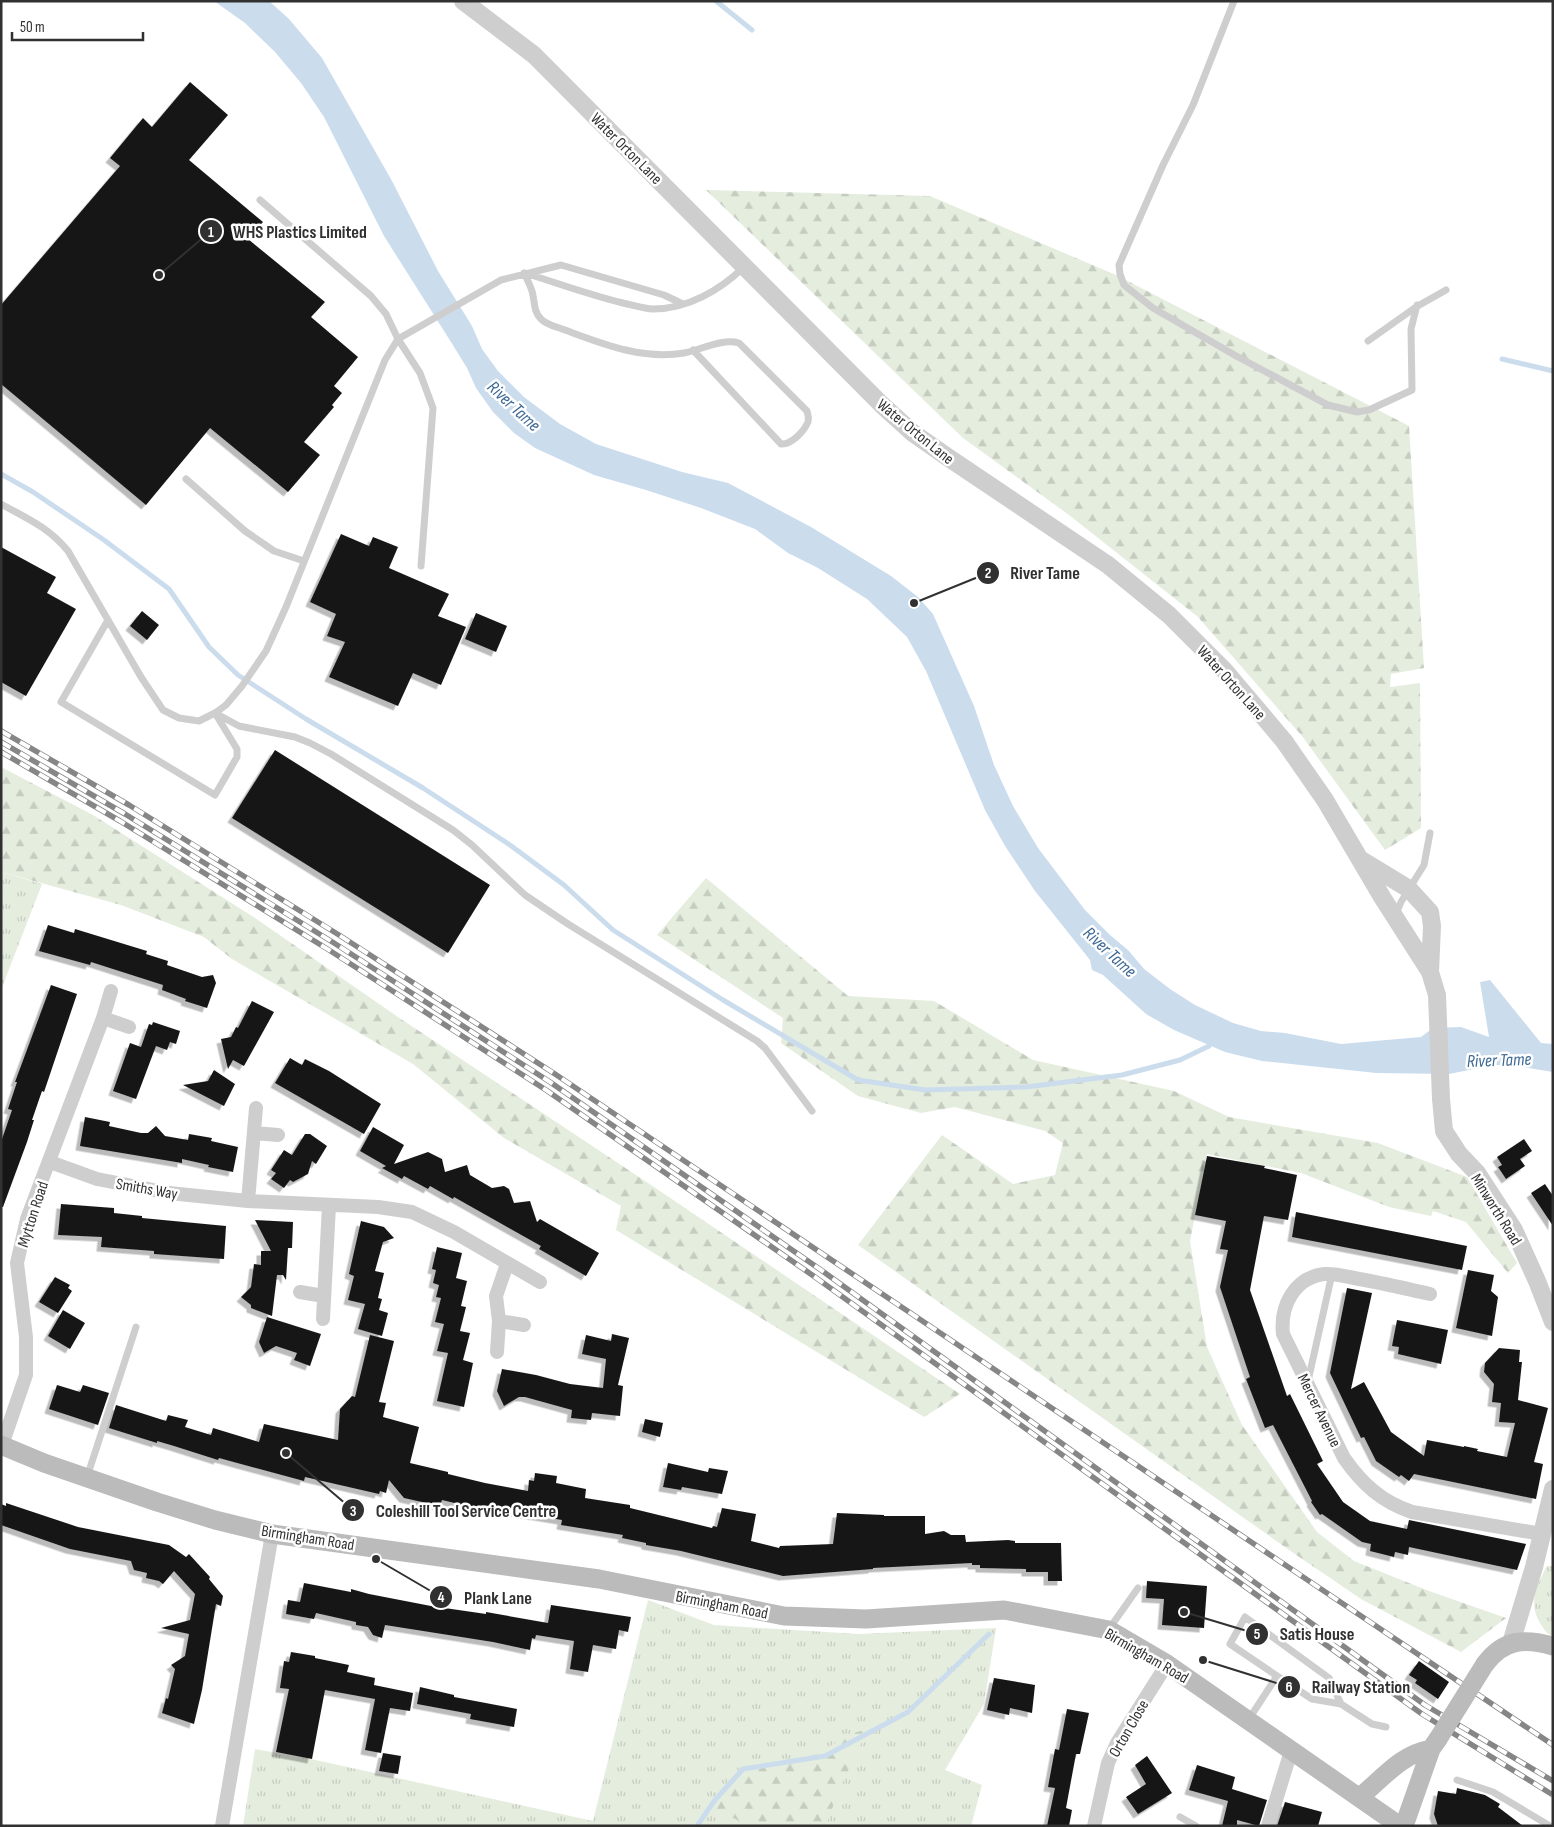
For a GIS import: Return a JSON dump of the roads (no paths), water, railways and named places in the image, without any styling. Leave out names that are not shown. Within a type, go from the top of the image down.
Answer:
[{"type":"main road","name":"Birmingham Road","points":[[2,1445],[44,1463],[215,1520],[272,1534],[599,1579],[784,1616],[866,1619],[1004,1610],[1109,1630],[1167,1664],[1360,1797],[1381,1820],[1402,1826]]},
{"type":"main road","points":[[1402,1826],[1435,1744],[1497,1650],[1511,1643],[1529,1642],[1553,1646]]},
{"type":"main road","points":[[1360,1797],[1394,1765],[1435,1744]]},
{"type":"street","name":"Water Orton Lane","points":[[463,1],[534,55],[882,405],[914,432],[1027,512],[1108,565],[1169,615],[1224,670],[1284,742],[1325,800],[1430,972],[1437,994]]},
{"type":"street","name":"Water Orton Lane","points":[[1360,860],[1409,889],[1430,912],[1432,926],[1430,972]]},
{"type":"street","name":"Mytton Road","points":[[2,1445],[26,1375],[26,1337],[17,1264],[28,1219],[103,1018],[111,991]]},
{"type":"street","name":"Minworth Road","points":[[1437,994],[1440,1099],[1444,1131],[1465,1162],[1477,1172],[1514,1230],[1553,1322]]},
{"type":"street","points":[[103,1018],[129,1027]]},
{"type":"street","points":[[248,1201],[256,1108]]},
{"type":"street","points":[[254,1133],[278,1135]]},
{"type":"street","name":"Smiths Way","points":[[50,1162],[97,1179],[169,1193],[248,1201],[378,1207],[412,1212],[454,1232],[540,1282]]},
{"type":"street","points":[[323,1319],[329,1206]]},
{"type":"street","points":[[497,1352],[499,1321],[496,1296],[507,1264]]},
{"type":"street","name":"Mercer Avenue","points":[[1430,1294],[1332,1274],[1322,1274],[1303,1282],[1294,1290],[1283,1314],[1283,1334],[1344,1458],[1361,1481],[1381,1497],[1398,1507],[1412,1512],[1542,1534]]},
{"type":"street","points":[[300,1292],[324,1296]]},
{"type":"street","points":[[499,1321],[524,1325]]},
{"type":"street","points":[[1511,1643],[1534,1567],[1553,1489]]},
{"type":"street","points":[[222,1826],[272,1534]]},
{"type":"street","name":"Orton Close","points":[[1094,1826],[1108,1764],[1117,1743],[1167,1664]]},
{"type":"street","points":[[1268,1826],[1291,1751]]},
{"type":"lane","points":[[1234,1],[1193,105],[1163,165],[1120,265],[1120,274],[1124,285],[1153,308],[1238,358],[1328,405],[1357,412],[1369,410],[1412,390],[1411,328],[1417,306]]},
{"type":"lane","points":[[260,200],[371,296],[386,314],[398,338],[420,373],[433,408],[421,566]]},
{"type":"lane","points":[[1,504],[44,528],[56,537],[68,551],[141,677],[163,710],[179,718],[199,721],[226,705],[261,659],[286,607],[385,360],[398,338],[501,280],[561,265],[664,295],[683,304]]},
{"type":"lane","points":[[524,273],[602,298],[651,309],[670,308],[697,300],[730,280],[745,266]]},
{"type":"lane","points":[[524,273],[532,292],[535,311],[542,321],[606,346],[657,355],[693,350],[730,340],[739,343],[807,411],[809,418],[807,424],[790,443],[781,444],[693,350]]},
{"type":"lane","points":[[1368,340],[1417,306],[1446,290]]},
{"type":"lane","points":[[186,479],[245,531],[274,551],[304,561]]},
{"type":"lane","points":[[108,620],[61,702],[215,795],[237,757],[237,749],[215,713]]},
{"type":"lane","points":[[215,713],[239,726],[278,733],[310,743],[331,754],[453,830],[472,845],[509,881],[541,906],[616,955],[757,1041],[765,1048],[812,1111]]},
{"type":"lane","points":[[1395,917],[1401,902],[1424,866],[1430,833]]},
{"type":"lane","points":[[1307,1383],[1332,1274]]},
{"type":"lane","points":[[86,1477],[136,1327]]},
{"type":"lane","points":[[1109,1630],[1138,1588]]},
{"type":"lane","points":[[1341,1704],[1329,1678],[1245,1618],[1230,1644],[1312,1699],[1341,1704],[1372,1724],[1386,1727]]},
{"type":"lane","points":[[1249,1720],[1277,1676]]},
{"type":"lane","points":[[1457,1780],[1493,1792],[1550,1826]]},
{"type":"lane","points":[[1180,1817],[1196,1826]]},
{"type":"water","points":[[214,1],[269,1],[289,19],[322,58],[392,181],[438,271],[472,326],[482,349],[498,371],[524,397],[560,424],[596,444],[682,472],[728,483],[811,527],[891,576],[918,597],[933,614],[974,706],[994,765],[1013,806],[1038,848],[1085,910],[1128,950],[1144,969],[1195,1005],[1233,1023],[1261,1031],[1285,1033],[1341,1044],[1421,1037],[1433,1028],[1461,1027],[1489,1037],[1480,982],[1490,980],[1541,1043],[1553,1044],[1553,1072],[1510,1065],[1494,1065],[1449,1074],[1376,1073],[1262,1061],[1225,1052],[1174,1030],[1146,1014],[1103,975],[1092,970],[1090,960],[1035,891],[1005,846],[985,810],[926,671],[907,637],[867,599],[818,568],[788,553],[755,529],[701,508],[594,475],[535,448],[514,433],[493,412],[476,388],[467,368],[384,236],[324,117],[301,83],[275,52],[245,23]]},
{"type":"waterway","points":[[716,1],[752,30]]},
{"type":"waterway","points":[[1502,359],[1553,371]]},
{"type":"waterway","points":[[1,474],[33,492],[104,540],[169,589],[209,647],[238,675],[306,719],[423,788],[510,845],[564,885],[613,930],[723,1000],[858,1080],[925,1090],[1026,1087],[1122,1075],[1180,1060],[1209,1046]]},
{"type":"waterway","points":[[697,1826],[715,1800],[743,1769],[825,1756],[908,1712],[989,1634]]},
{"type":"railway","points":[[1,731],[129,805],[339,935],[555,1074],[1553,1745]]},
{"type":"railway","points":[[1,742],[125,814],[334,943],[550,1082],[821,1270],[1425,1705],[1553,1781]]},
{"type":"railway","points":[[1,752],[120,821],[329,950],[546,1090],[815,1277],[1422,1714],[1553,1795]]},
{"type":"place","name":"WHS Plastics Limited","points":[[159,275]]},
{"type":"place","name":"River Tame","points":[[914,603]]},
{"type":"place","name":"Coleshill Tool Service Centre","points":[[286,1453]]},
{"type":"place","name":"Plank Lane","points":[[376,1559]]},
{"type":"place","name":"Satis House","points":[[1184,1612]]},
{"type":"place","name":"Railway Station","points":[[1203,1660]]}]
